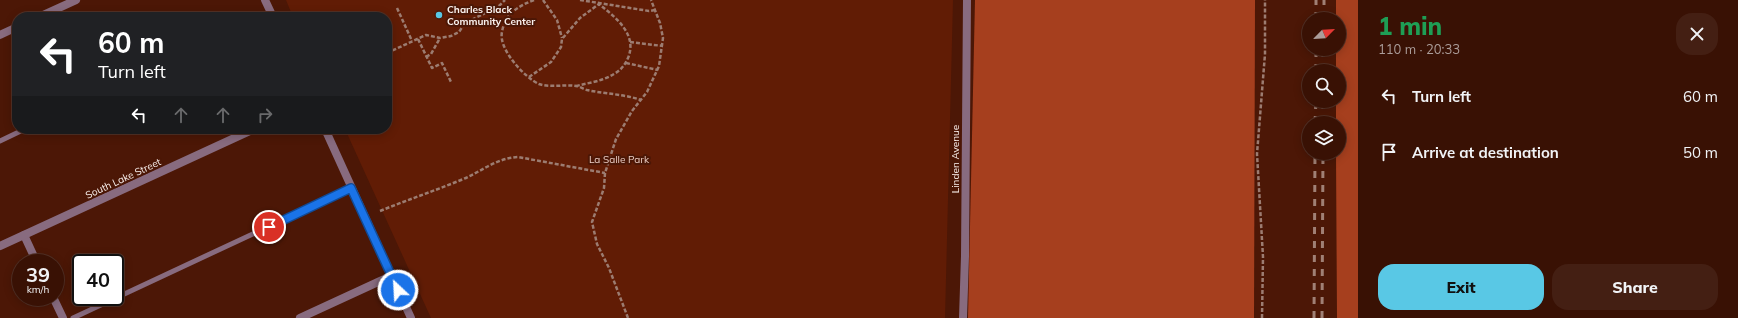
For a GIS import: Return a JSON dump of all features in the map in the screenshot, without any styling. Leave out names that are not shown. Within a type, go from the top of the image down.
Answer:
[{"type":"street","points":[[50,12],[76,0]]},
{"type":"street","points":[[265,0],[269,12]]},
{"type":"street","name":"Linden Avenue","points":[[963,318],[965,256],[967,0]]},
{"type":"street","points":[[0,35],[12,30]]},
{"type":"street","name":"South Lake Street","points":[[0,246],[243,134]]},
{"type":"street","points":[[327,134],[411,318]]},
{"type":"street","points":[[24,235],[33,254]]},
{"type":"street","points":[[300,318],[391,276]]},
{"type":"street","points":[[57,306],[63,318]]},
{"type":"lane","points":[[0,141],[15,134]]},
{"type":"lane","points":[[73,318],[351,188]]},
{"type":"path","points":[[392,51],[426,35],[446,38],[459,32],[465,23],[498,7],[505,0]]},
{"type":"path","points":[[534,0],[525,3],[508,16],[503,24],[501,35],[503,45],[518,68],[539,84],[551,86],[576,86],[605,79],[614,75],[626,63],[630,53],[628,34],[623,25],[599,4]]},
{"type":"path","points":[[529,77],[543,70],[551,62],[561,47],[562,39],[557,20],[543,0]]},
{"type":"path","points":[[580,0],[649,11],[655,10]]},
{"type":"path","points":[[628,318],[593,231],[592,222],[604,188],[605,173],[616,139],[632,111],[654,80],[658,70],[663,46],[660,22],[651,0]]},
{"type":"path","points":[[1262,318],[1263,257],[1257,154],[1265,54],[1265,0]]},
{"type":"path","points":[[562,39],[580,18],[599,4]]},
{"type":"path","points":[[397,8],[412,41]]},
{"type":"path","points":[[426,57],[431,54],[440,38]]},
{"type":"path","points":[[418,39],[432,68],[442,64],[451,82]]},
{"type":"path","points":[[630,42],[663,46]]},
{"type":"path","points":[[626,63],[658,70]]},
{"type":"path","points":[[576,86],[587,90],[641,100]]},
{"type":"path","points":[[380,211],[463,180],[501,160],[509,158],[518,158],[605,173]]},
{"type":"green space","name":"La Salle Park","points":[[286,0],[953,0],[945,318],[431,318],[347,134],[392,134],[392,12],[291,12]]},
{"type":"shaded area","points":[[975,0],[1255,0],[1254,318],[968,318]]},
{"type":"shaded area","points":[[1336,0],[1358,0],[1358,318],[1337,318],[1336,160],[1346,160],[1346,116],[1336,116],[1336,108],[1346,108],[1346,64],[1336,64],[1336,56],[1346,56],[1346,12],[1336,12]]},
{"type":"railway","points":[[1316,0],[1316,12]]},
{"type":"railway","points":[[1324,0],[1324,12]]},
{"type":"railway","points":[[1316,56],[1316,64]]},
{"type":"railway","points":[[1323,56],[1323,64]]},
{"type":"railway","points":[[1315,116],[1316,108]]},
{"type":"railway","points":[[1323,108],[1323,116]]},
{"type":"railway","points":[[1314,318],[1315,160]]},
{"type":"railway","points":[[1322,318],[1323,160]]},
{"type":"place","name":"Charles Black Community Center","points":[[439,15]]},
{"type":"route","points":[[269,227],[351,188],[398,290]]}]
